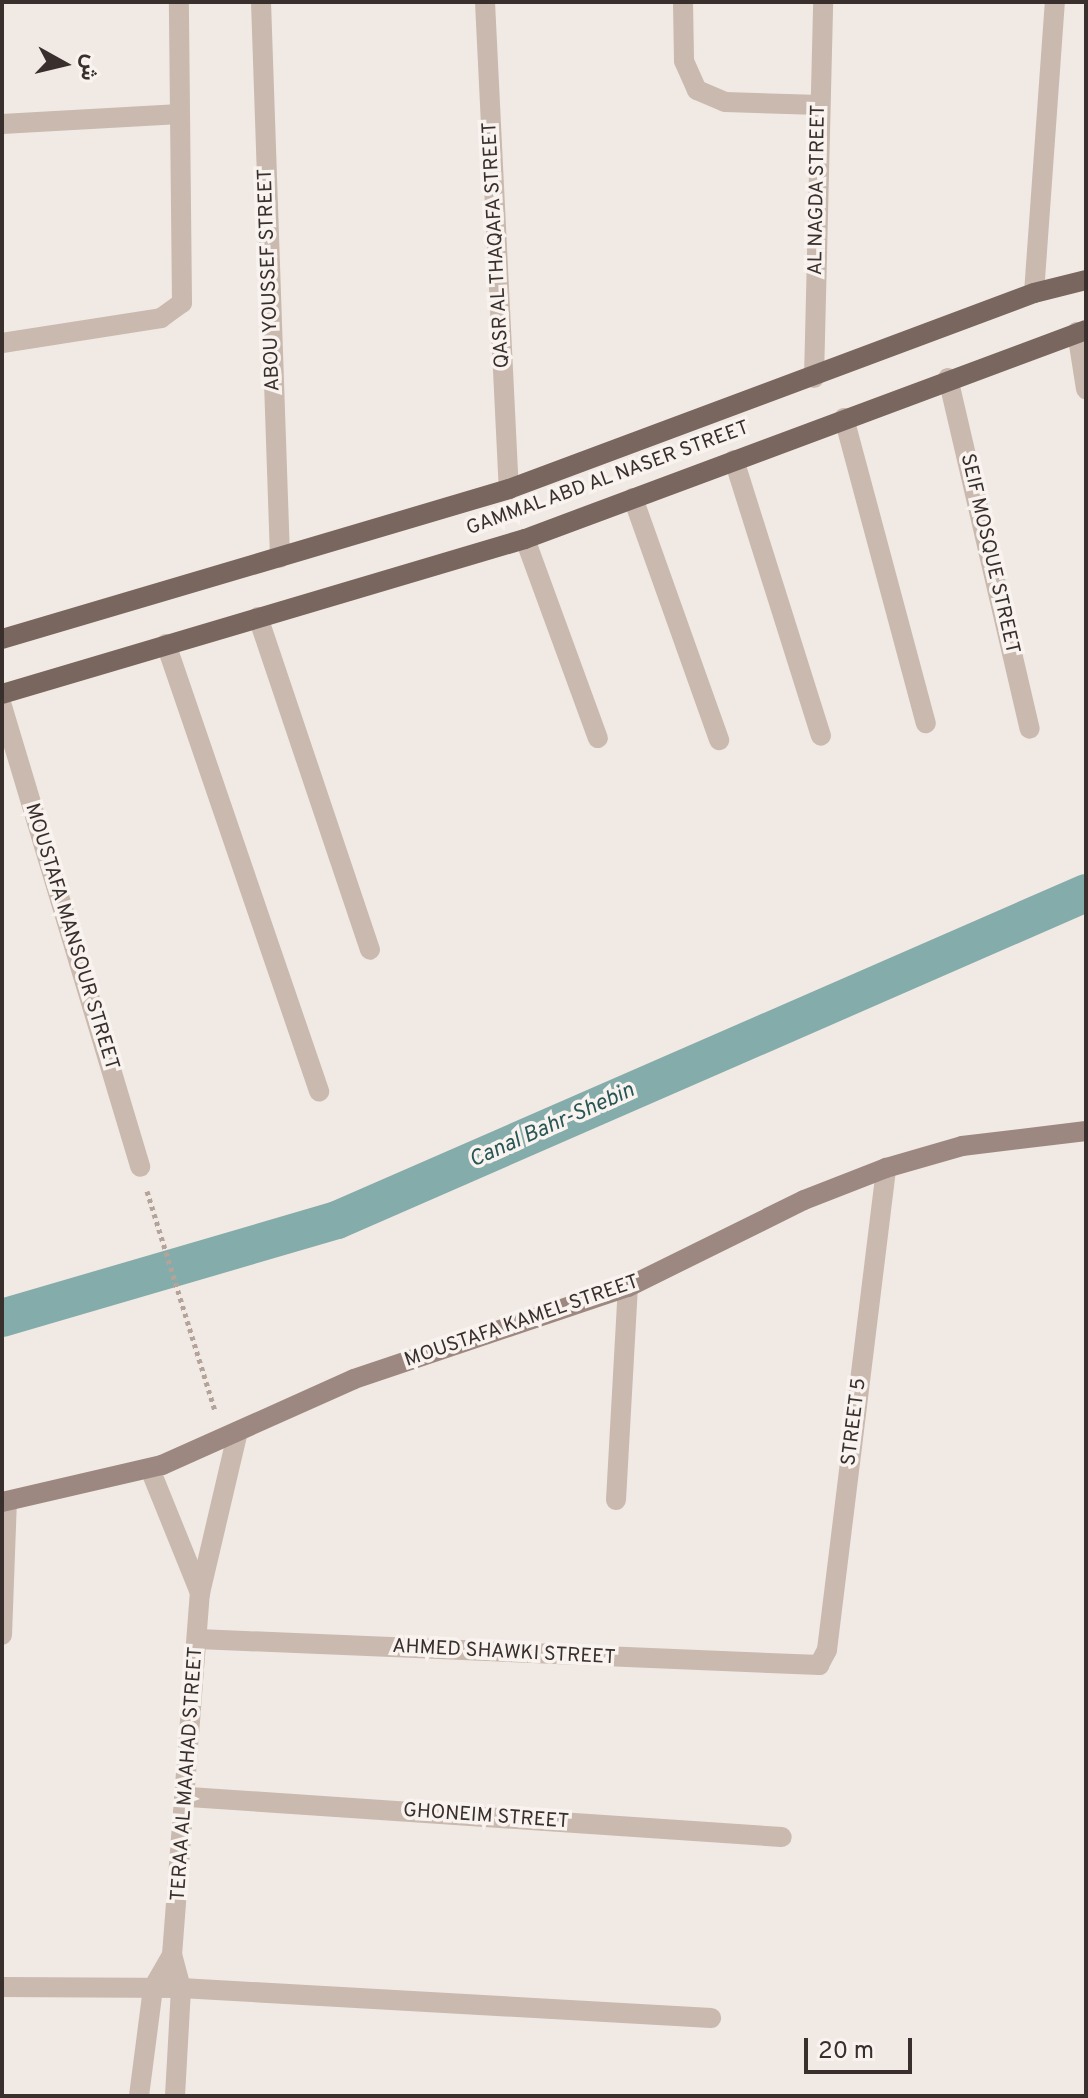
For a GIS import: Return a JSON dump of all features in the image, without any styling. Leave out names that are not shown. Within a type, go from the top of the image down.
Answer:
[{"type":"main road","name":"GAMMAL ABD AL NASER STREET","points":[[2,639],[509,489],[814,378],[1034,293],[1086,280]]},
{"type":"main road","name":"GAMMAL ABD AL NASER STREET","points":[[2,694],[525,539],[948,378],[1081,331]]},
{"type":"main road","name":"MOUSTAFA KAMEL STREET","points":[[4,1501],[150,1469],[354,1379],[628,1287],[804,1200],[886,1168],[962,1146],[1086,1131]]},
{"type":"street","points":[[2,343],[161,318],[174,313],[186,290],[179,2]]},
{"type":"street","name":"ABOU YOUSSEF STREET","points":[[261,2],[280,558]]},
{"type":"street","name":"QASR AL THAQAFA STREET","points":[[485,2],[509,489]]},
{"type":"street","points":[[683,2],[684,61],[697,90],[725,102],[820,105]]},
{"type":"street","name":"AL NAGDA STREET","points":[[814,378],[823,2]]},
{"type":"street","points":[[1034,293],[1055,2]]},
{"type":"street","points":[[2,124],[180,114]]},
{"type":"street","points":[[1081,331],[1086,389]]},
{"type":"street","name":"SEIF MOSQUE STREET","points":[[948,378],[1030,729]]},
{"type":"street","points":[[844,418],[926,723]]},
{"type":"street","points":[[734,460],[821,736]]},
{"type":"street","points":[[633,498],[719,740]]},
{"type":"street","points":[[525,539],[598,738]]},
{"type":"street","points":[[258,617],[370,950]]},
{"type":"street","points":[[166,644],[319,1092]]},
{"type":"street","name":"MOUSTAFA MANSOUR STREET","points":[[2,706],[140,1167]]},
{"type":"street","name":"STREET 5","points":[[809,1666],[819,1665],[827,1650],[886,1168]]},
{"type":"street","points":[[616,1500],[628,1287]]},
{"type":"street","name":"TERAA AL MAAHAD STREET","points":[[175,2096],[181,1988],[172,1955],[189,1797],[200,1593],[238,1431]]},
{"type":"street","name":"TERAA AL MAAHAD STREET","points":[[150,1469],[200,1593]]},
{"type":"street","points":[[2,1635],[4,1501]]},
{"type":"street","name":"AHMED SHAWKI STREET","points":[[198,1639],[809,1666]]},
{"type":"street","name":"GHONEIM STREET","points":[[189,1797],[782,1837]]},
{"type":"street","name":"TERAA AL MAAHAD STREET","points":[[139,2096],[153,1988],[172,1955]]},
{"type":"street","points":[[2,1987],[181,1988],[711,2018]]},
{"type":"path","points":[[140,1167],[203,1383]]},
{"type":"waterway","name":"Canal Bahr-Shebin","points":[[2,1318],[337,1220],[1086,893]]}]
